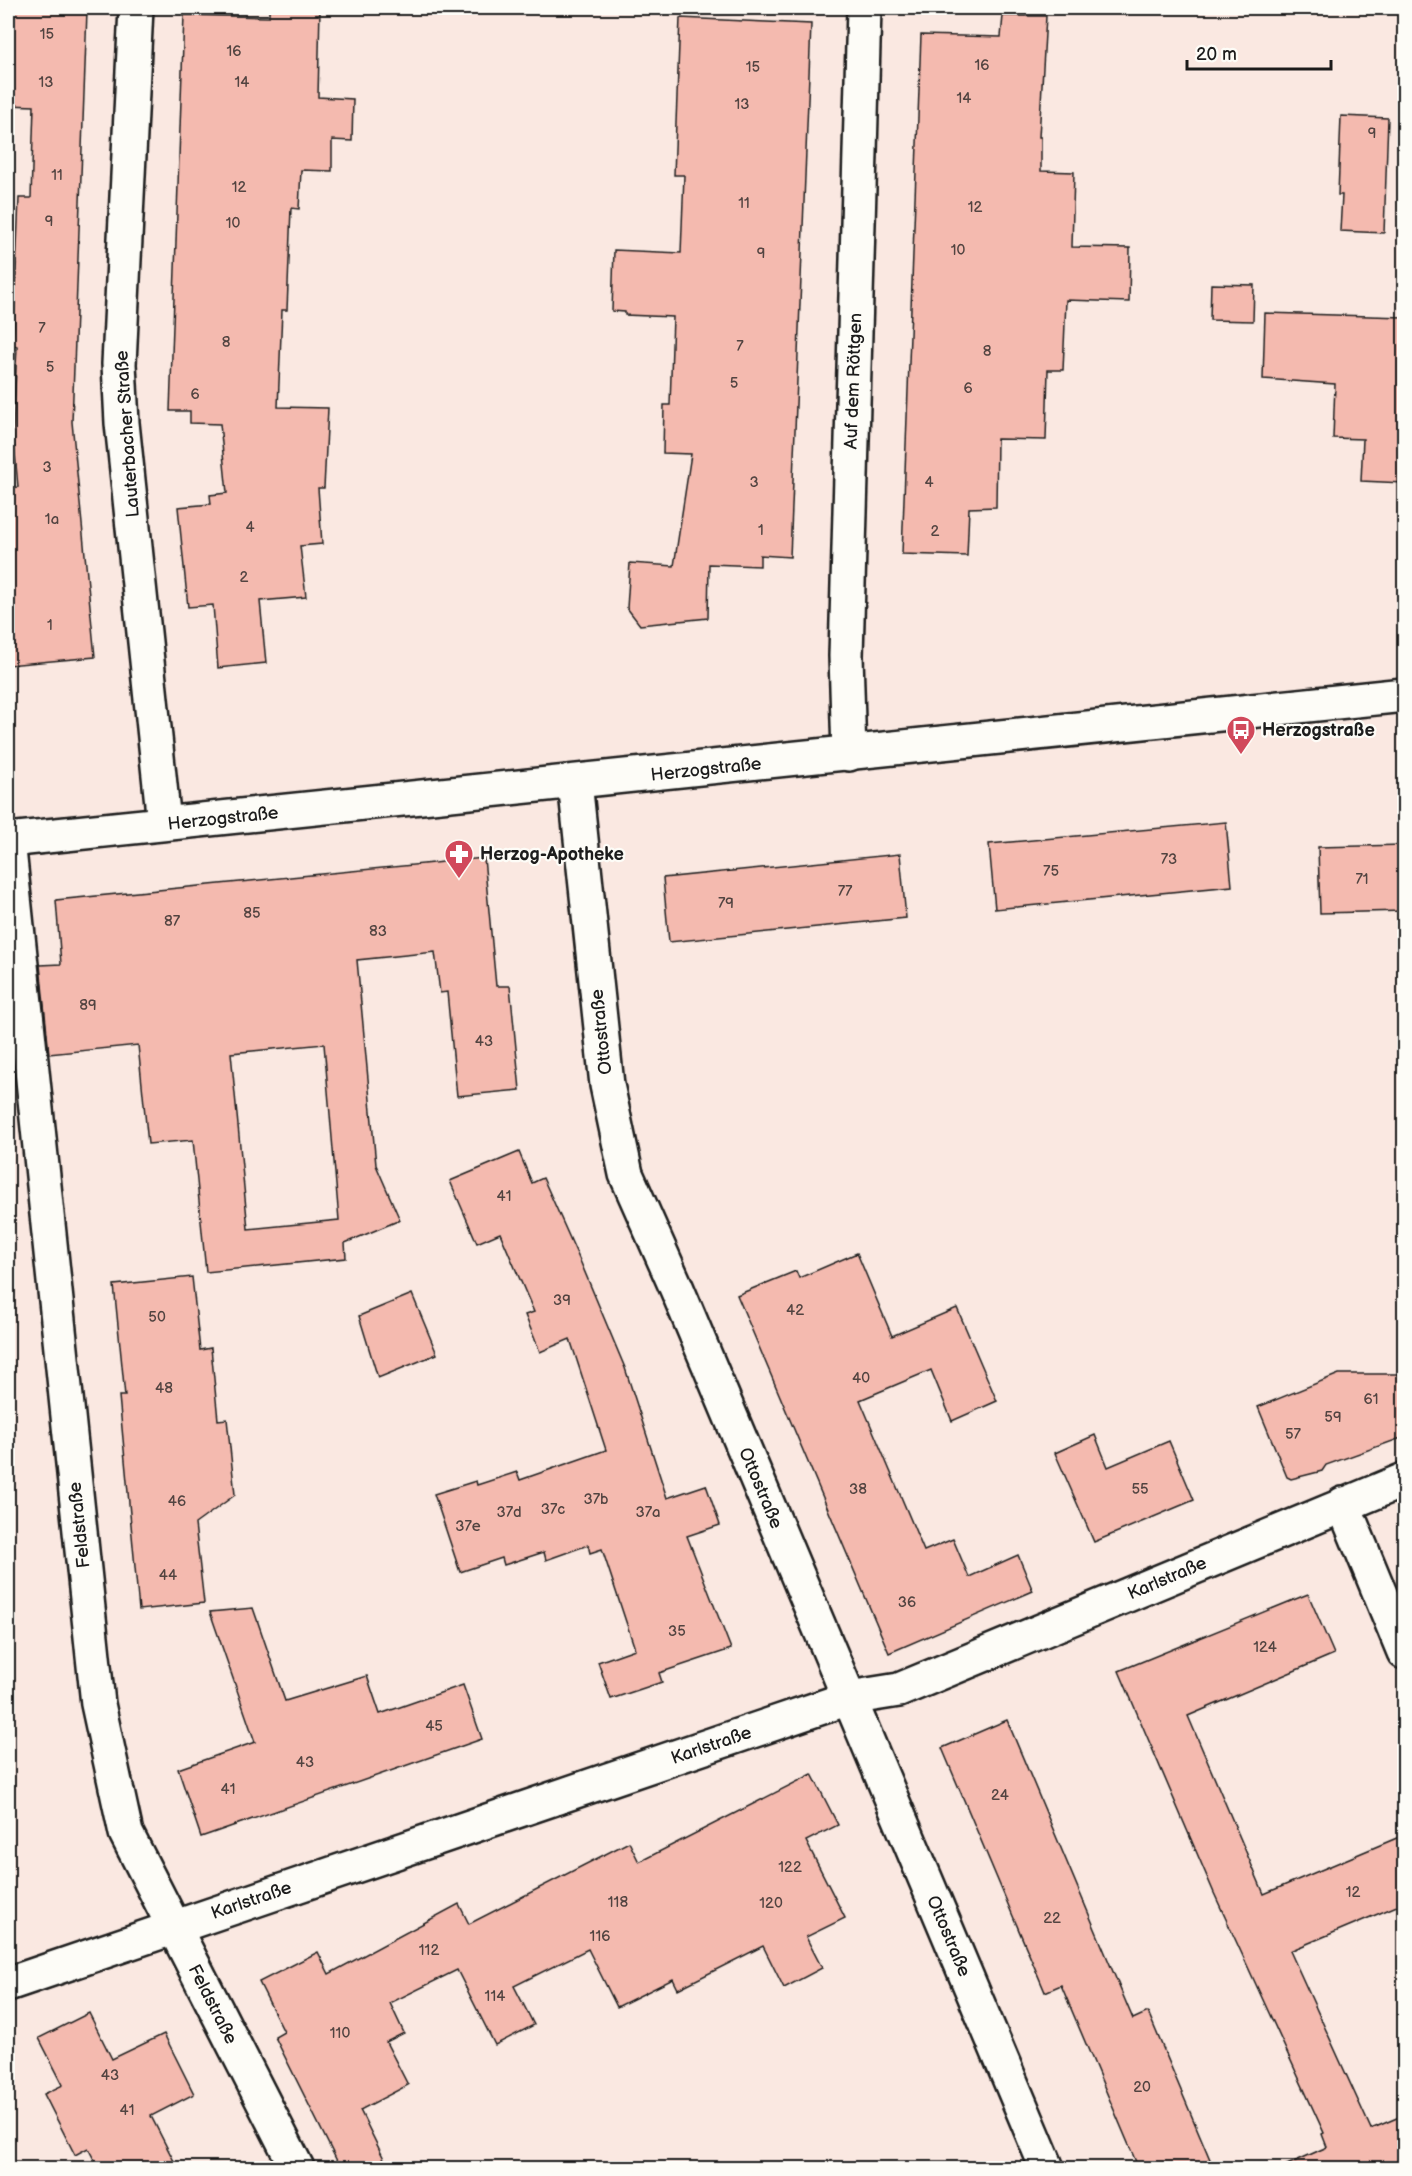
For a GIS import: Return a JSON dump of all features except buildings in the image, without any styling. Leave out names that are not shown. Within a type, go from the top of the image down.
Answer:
[{"type":"street","name":"Lauterbacher Straße","points":[[136,8],[119,364],[122,423],[164,824]]},
{"type":"street","name":"Auf dem Röttgen","points":[[849,754],[846,656],[864,8]]},
{"type":"street","name":"Herzogstraße","points":[[8,840],[1404,695]]},
{"type":"street","name":"Ottostraße","points":[[575,782],[607,1085],[626,1174],[1047,2169]]},
{"type":"street","name":"Feldstraße","points":[[8,840],[98,1704],[126,1833],[297,2169]]},
{"type":"street","name":"Karlstraße","points":[[8,1984],[849,1698],[899,1690],[1404,1480]]},
{"type":"street","points":[[1343,1504],[1404,1652]]},
{"type":"place","name":"Herzogstraße","points":[[1241,756]]},
{"type":"place","name":"Herzog-Apotheke","points":[[459,880]]}]
